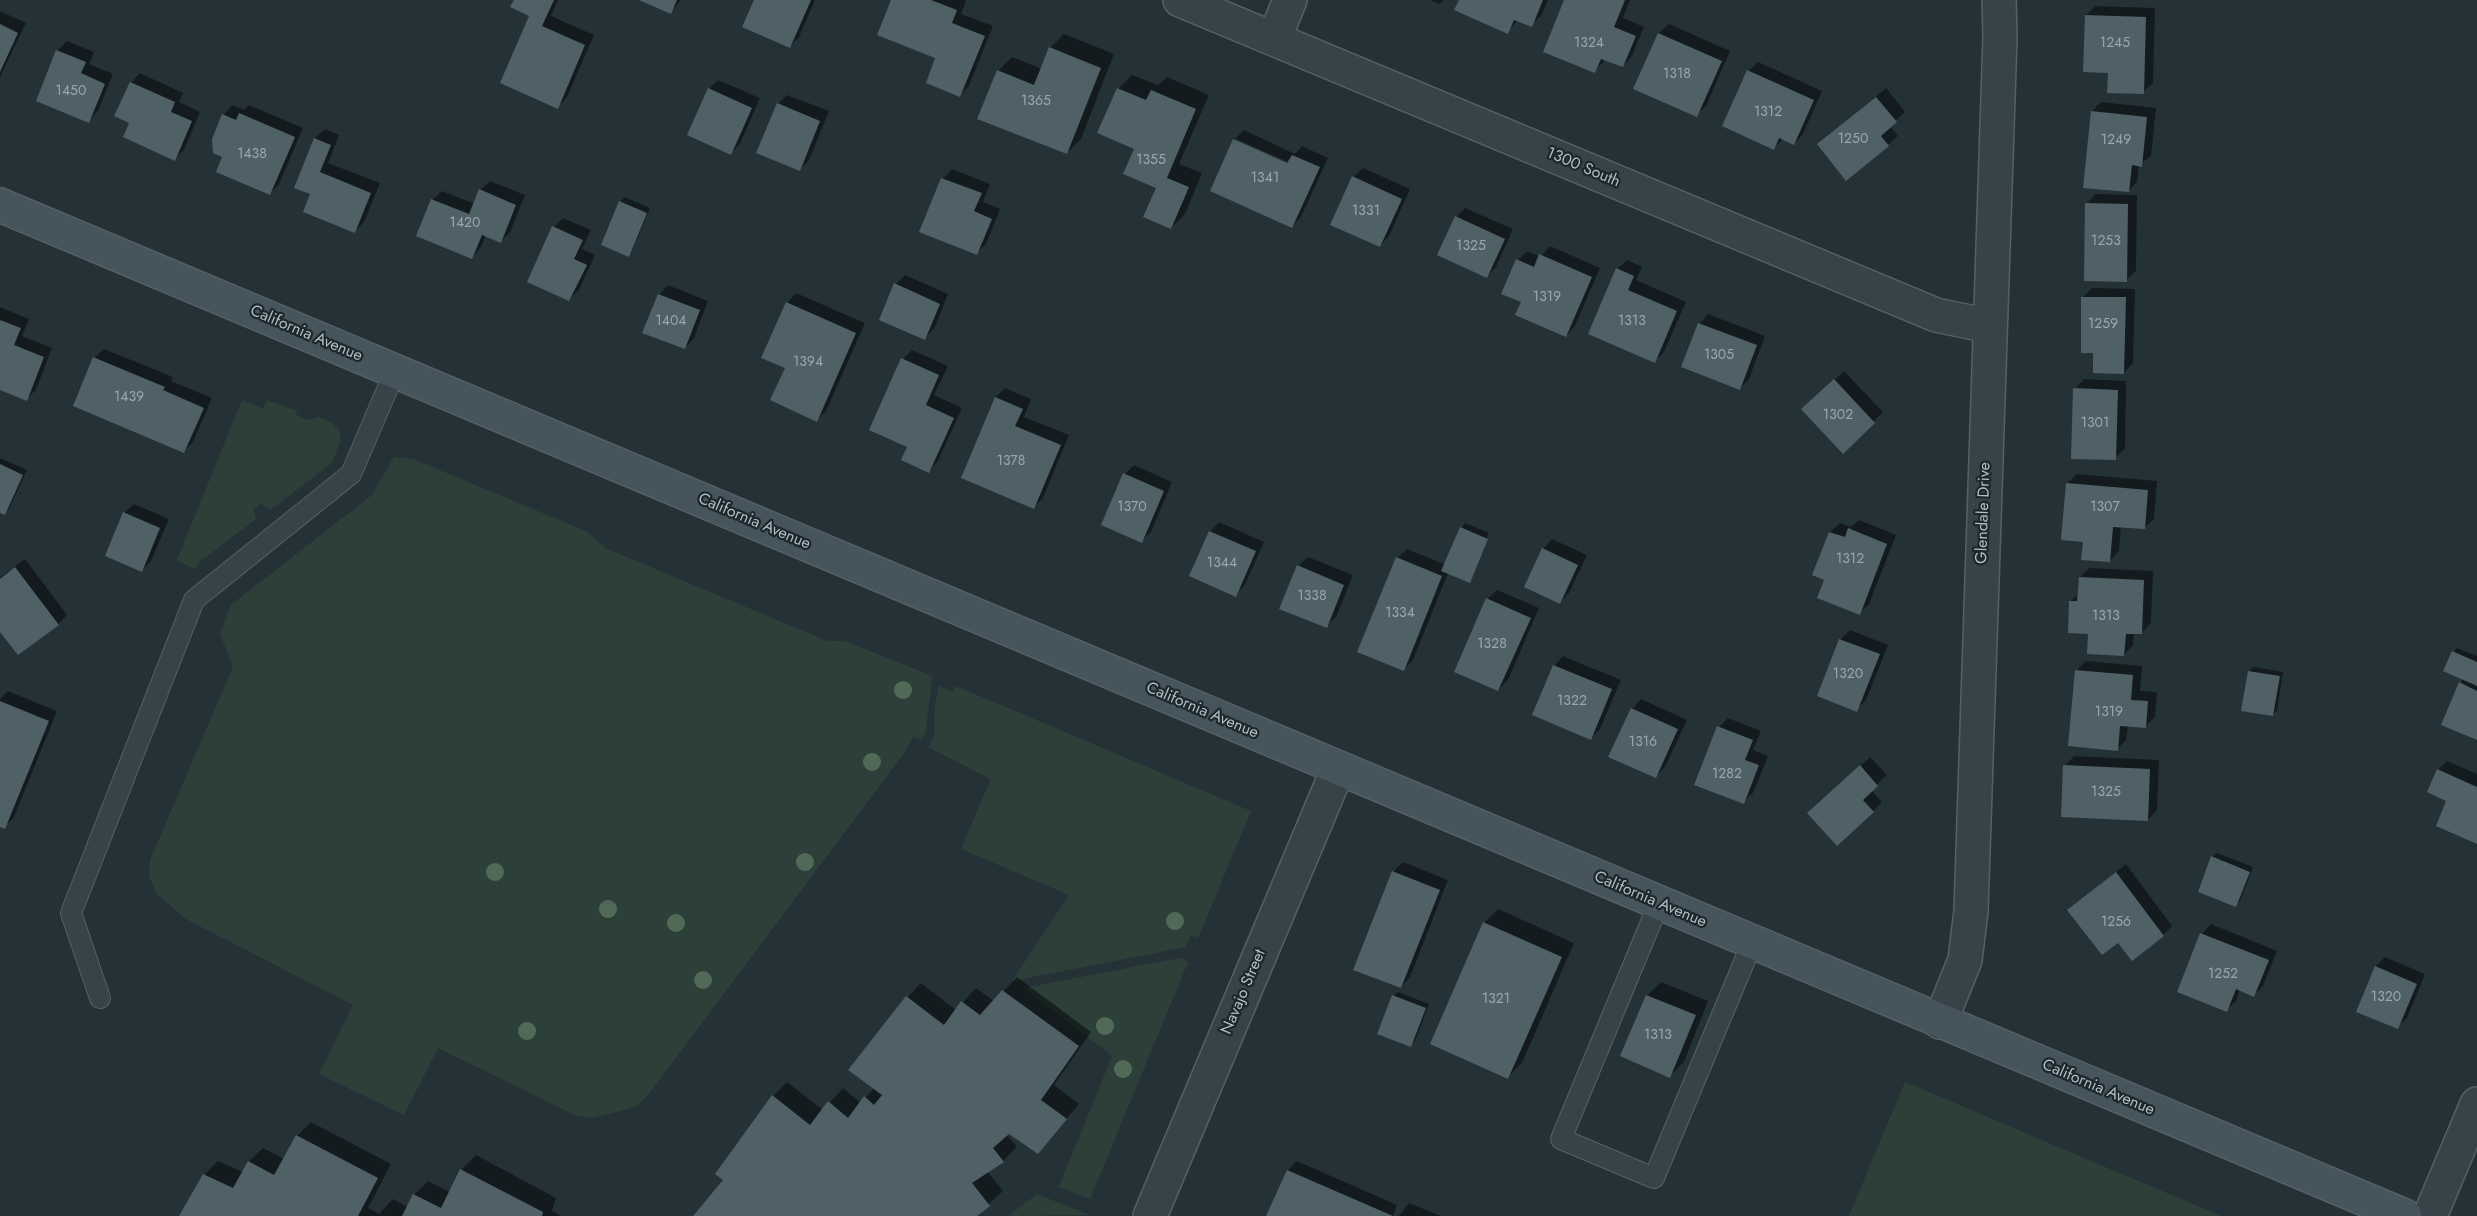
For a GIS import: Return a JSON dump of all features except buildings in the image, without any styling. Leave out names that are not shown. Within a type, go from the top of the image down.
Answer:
[{"type":"main road","name":"California Avenue","points":[[0,205],[2405,1216]]},
{"type":"street","name":"1300 South","points":[[1180,0],[1936,315],[1989,326]]},
{"type":"street","points":[[1274,39],[1290,0]]},
{"type":"street","name":"Glendale Drive","points":[[1940,1022],[1965,960],[1971,911],[2000,37],[1999,0]]},
{"type":"street","name":"Navajo Street","points":[[1150,1216],[1338,769]]},
{"type":"street","points":[[2430,1216],[2477,1104]]},
{"type":"lane","points":[[100,998],[71,913],[194,600],[351,474],[395,371]]},
{"type":"lane","points":[[1659,903],[1561,1139],[1654,1178],[1752,943]]},
{"type":"green space","points":[[242,400],[263,409],[267,400],[297,411],[295,414],[308,420],[319,417],[331,422],[340,431],[340,442],[332,463],[270,510],[261,503],[253,509],[256,519],[202,560],[195,569],[177,560]]},
{"type":"green space","points":[[394,457],[413,459],[588,532],[605,548],[827,641],[845,641],[932,676],[926,731],[922,740],[913,737],[904,753],[648,1095],[635,1107],[592,1118],[575,1115],[438,1048],[404,1115],[319,1074],[353,1005],[186,919],[156,893],[149,876],[150,860],[233,667],[220,634],[231,605],[372,495]]},
{"type":"green space","points":[[939,686],[953,692],[956,686],[1251,811],[1198,938],[1191,935],[1186,947],[1012,981],[1069,895],[961,849],[991,779],[928,747],[934,736],[935,705]]},
{"type":"green space","points":[[1180,958],[1188,962],[1090,1199],[1059,1187],[1112,1056],[1024,988]]},
{"type":"green space","points":[[1905,1082],[2221,1216],[1849,1216]]},
{"type":"green space","points":[[1037,1194],[1089,1215],[1008,1216]]}]
